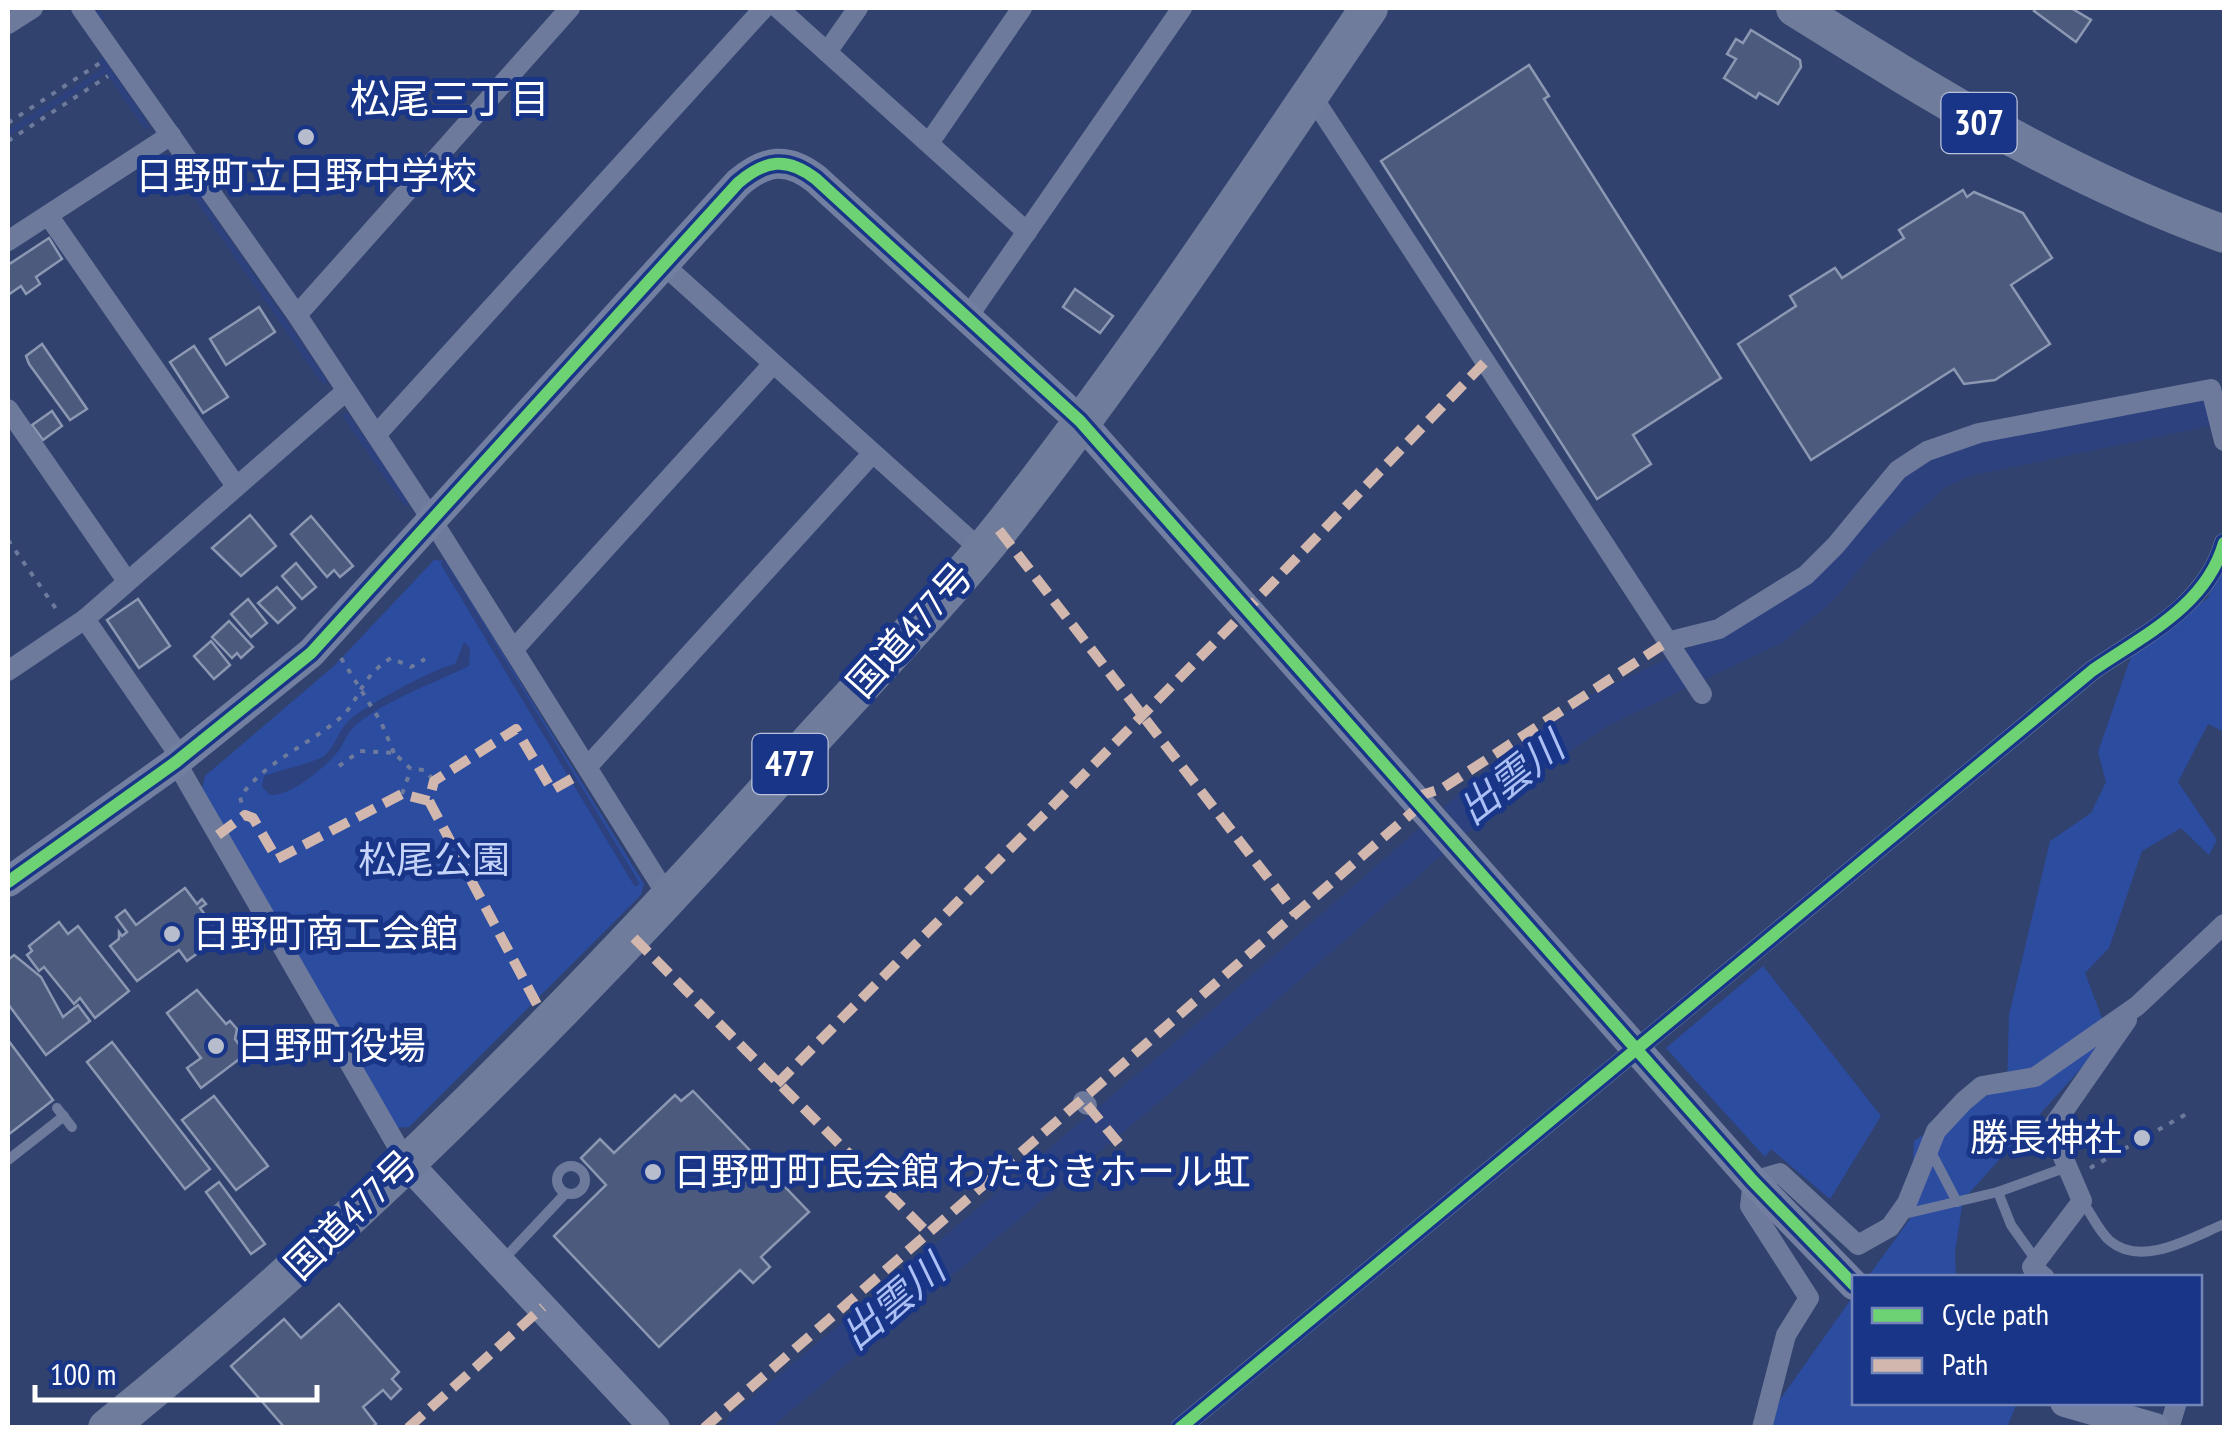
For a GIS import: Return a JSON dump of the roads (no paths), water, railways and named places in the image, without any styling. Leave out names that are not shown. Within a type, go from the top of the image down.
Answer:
[{"type":"highway","name":"国道477号","points":[[107,1428],[278,1285],[407,1163],[670,900],[980,550],[1080,421],[1368,8]]},
{"type":"highway","name":"307","points":[[1795,8],[1984,126],[2176,216],[2224,234]]},
{"type":"highway","name":"307","points":[[1829,8],[2176,216]]},
{"type":"street","points":[[8,24],[33,8]]},
{"type":"street","points":[[81,8],[172,134],[376,435],[590,765],[670,900]]},
{"type":"street","points":[[296,316],[570,8]]},
{"type":"street","points":[[376,435],[764,8]]},
{"type":"street","points":[[778,8],[1028,232]]},
{"type":"street","points":[[827,52],[858,8]]},
{"type":"street","points":[[928,142],[1022,8]]},
{"type":"street","points":[[967,318],[1182,8]]},
{"type":"street","points":[[1310,94],[1702,694]]},
{"type":"street","points":[[8,241],[172,134]]},
{"type":"street","points":[[8,882],[178,760],[312,653],[738,183],[764,164],[783,162],[816,179],[1080,421],[1467,853],[1753,1181],[1852,1283]]},
{"type":"street","points":[[48,215],[236,486]]},
{"type":"street","points":[[665,266],[980,550]]},
{"type":"street","points":[[514,649],[774,364]]},
{"type":"street","points":[[1671,650],[1780,593],[1836,545],[1898,470],[1927,451],[1979,434],[2212,389],[2222,435]]},
{"type":"street","points":[[8,669],[78,624],[345,392]]},
{"type":"street","points":[[8,409],[126,581]]},
{"type":"street","points":[[590,765],[872,454]]},
{"type":"street","points":[[1180,1428],[2093,670],[2178,613],[2198,593],[2219,560],[2224,543]]},
{"type":"street","points":[[78,624],[178,760],[407,1163],[655,1428]]},
{"type":"street","points":[[1753,1181],[1780,1174],[1858,1245],[1890,1226],[1936,1131],[1982,1086],[2034,1077],[2136,1006],[2224,924]]},
{"type":"street","points":[[2040,1269],[2082,1201],[2050,1129],[2136,1006]]},
{"type":"street","points":[[1753,1181],[1750,1206],[1809,1298],[1786,1334],[1762,1428]]},
{"type":"street","points":[[2075,1405],[2156,1428]]},
{"type":"lane","points":[[8,1160],[60,1112],[72,1128]]},
{"type":"lane","points":[[1929,1147],[1957,1202]]},
{"type":"lane","points":[[1898,1215],[2070,1173]]},
{"type":"lane","points":[[1998,1192],[2011,1225],[2040,1269]]},
{"type":"lane","points":[[501,1261],[565,1194]]},
{"type":"lane","points":[[2082,1201],[2110,1241],[2133,1253],[2167,1247],[2224,1224]]},
{"type":"waterway","points":[[94,8],[101,18]]},
{"type":"waterway","points":[[102,61],[146,126]]},
{"type":"waterway","points":[[8,133],[107,69]]},
{"type":"waterway","points":[[170,158],[324,381]]},
{"type":"waterway","name":"出雲川","points":[[743,1428],[1184,1058],[1518,765],[1600,710],[1772,628],[1819,590],[1859,542],[1936,472],[1965,459],[2224,405]]},
{"type":"waterway","points":[[346,416],[406,503]]},
{"type":"waterway","points":[[444,564],[636,883]]},
{"type":"place","name":"日野町立日野中学校","points":[[306,137]]},
{"type":"place","name":"日野町商工会館","points":[[172,934]]},
{"type":"place","name":"日野町役場","points":[[216,1046]]},
{"type":"place","name":"勝長神社","points":[[2142,1138]]},
{"type":"place","name":"日野町町民会館 わたむきホール虹","points":[[653,1172]]},
{"type":"district","name":"松尾三丁目","points":[[450,99]]},
{"type":"park label","name":"松尾公園","points":[[434,860]]}]
